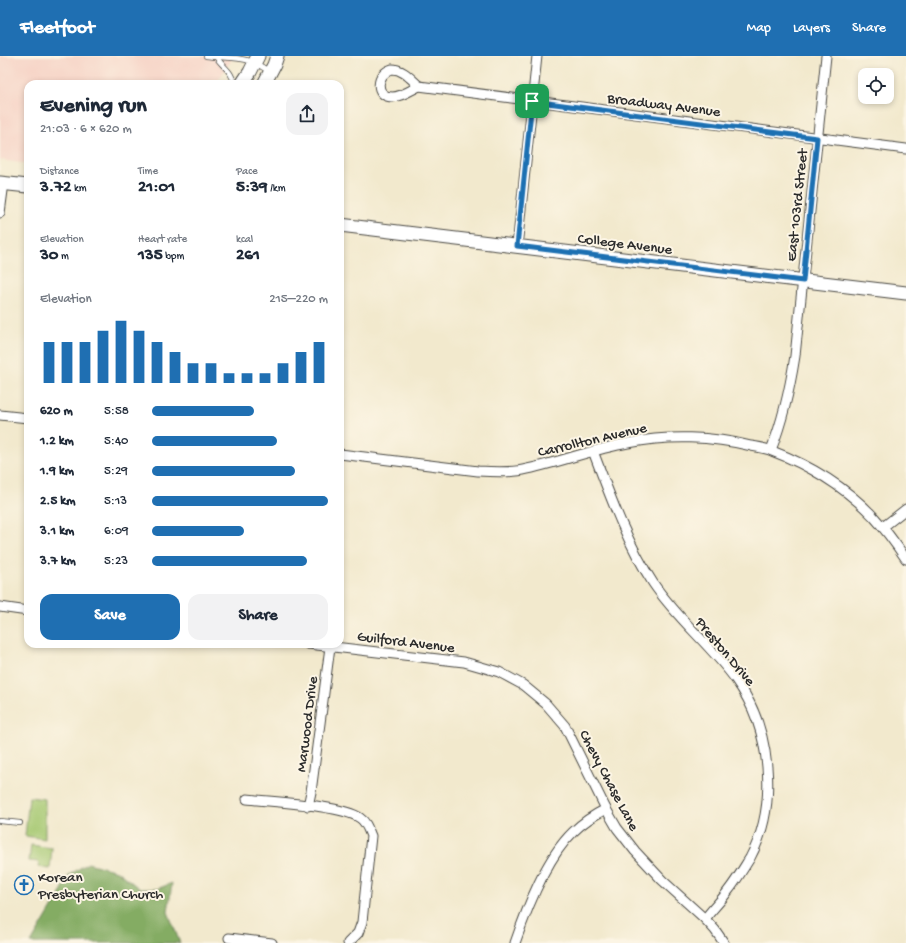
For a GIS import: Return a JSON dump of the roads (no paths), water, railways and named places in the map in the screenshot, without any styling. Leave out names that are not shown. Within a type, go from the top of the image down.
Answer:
[{"type":"main road","points":[[266,80],[277,56]]},
{"type":"main road","points":[[244,80],[257,60]]},
{"type":"main road","points":[[2,183],[24,186]]},
{"type":"main road","name":"College Avenue","points":[[344,224],[906,293]]},
{"type":"street","points":[[517,246],[537,56]]},
{"type":"street","name":"East 103rd Street","points":[[771,450],[782,418],[791,381],[797,342],[826,56]]},
{"type":"street","name":"Broadway Avenue","points":[[419,86],[906,149]]},
{"type":"street","points":[[0,214],[2,183]]},
{"type":"street","points":[[0,415],[24,418]]},
{"type":"street","name":"Carrollton Avenue","points":[[344,454],[478,471],[499,472],[522,470],[629,442],[662,438],[700,438],[730,441],[771,450],[824,476],[855,499],[883,527],[906,559]]},
{"type":"street","name":"Preston Drive","points":[[593,451],[628,538],[643,567],[654,584],[688,626],[736,679],[756,715],[763,737],[767,762],[767,785],[765,812],[761,829],[750,858],[728,892],[716,904],[705,919]]},
{"type":"street","points":[[883,527],[906,509]]},
{"type":"street","points":[[0,607],[24,610]]},
{"type":"street","name":"Marwood Drive","points":[[308,806],[312,792],[330,648]]},
{"type":"street","name":"Guilford Avenue","points":[[339,648],[464,662],[479,665],[499,672]]},
{"type":"street","name":"Chevy Chase Lane","points":[[499,672],[523,685],[535,694],[558,716],[572,740],[617,828],[635,851],[662,880],[705,919],[724,943]]},
{"type":"street","points":[[247,800],[308,806],[353,813],[366,824],[371,836],[362,922],[358,933],[349,943]]},
{"type":"street","points":[[515,943],[537,888],[555,854],[564,841],[579,826],[606,809]]},
{"type":"street","points":[[230,938],[270,943]]},
{"type":"lane","points":[[206,56],[217,58],[223,56],[249,61],[257,60],[271,72]]},
{"type":"lane","points":[[217,58],[221,65],[231,74],[233,80]]},
{"type":"lane","points":[[0,821],[20,823]]},
{"type":"place","name":"Korean Presbyterian Church","points":[[24,885]]}]
